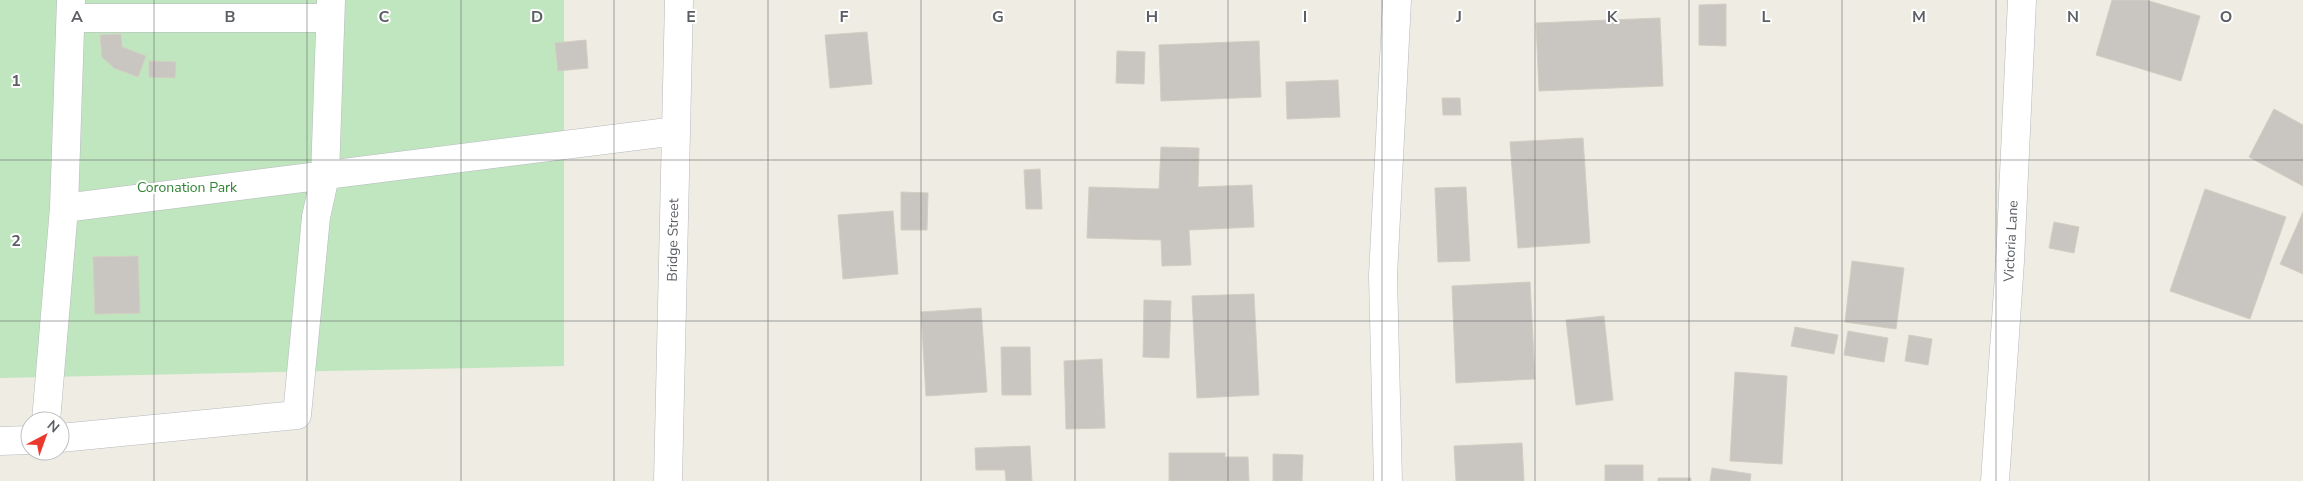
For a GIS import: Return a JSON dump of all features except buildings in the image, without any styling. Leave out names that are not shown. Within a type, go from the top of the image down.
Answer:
[{"type":"street","name":"Bridge Street","points":[[668,481],[679,0]]},
{"type":"street","points":[[1388,481],[1383,276],[1397,0]]},
{"type":"street","name":"Victoria Lane","points":[[1995,481],[2010,261],[2022,0]]},
{"type":"street","points":[[47,411],[64,208],[71,9],[330,9],[325,176],[316,217],[297,415],[70,437]]},
{"type":"street","points":[[64,208],[676,131]]},
{"type":"street","points":[[0,441],[20,440]]},
{"type":"green space","name":"Coronation Park","points":[[0,0],[564,0],[564,366],[0,378]]}]
